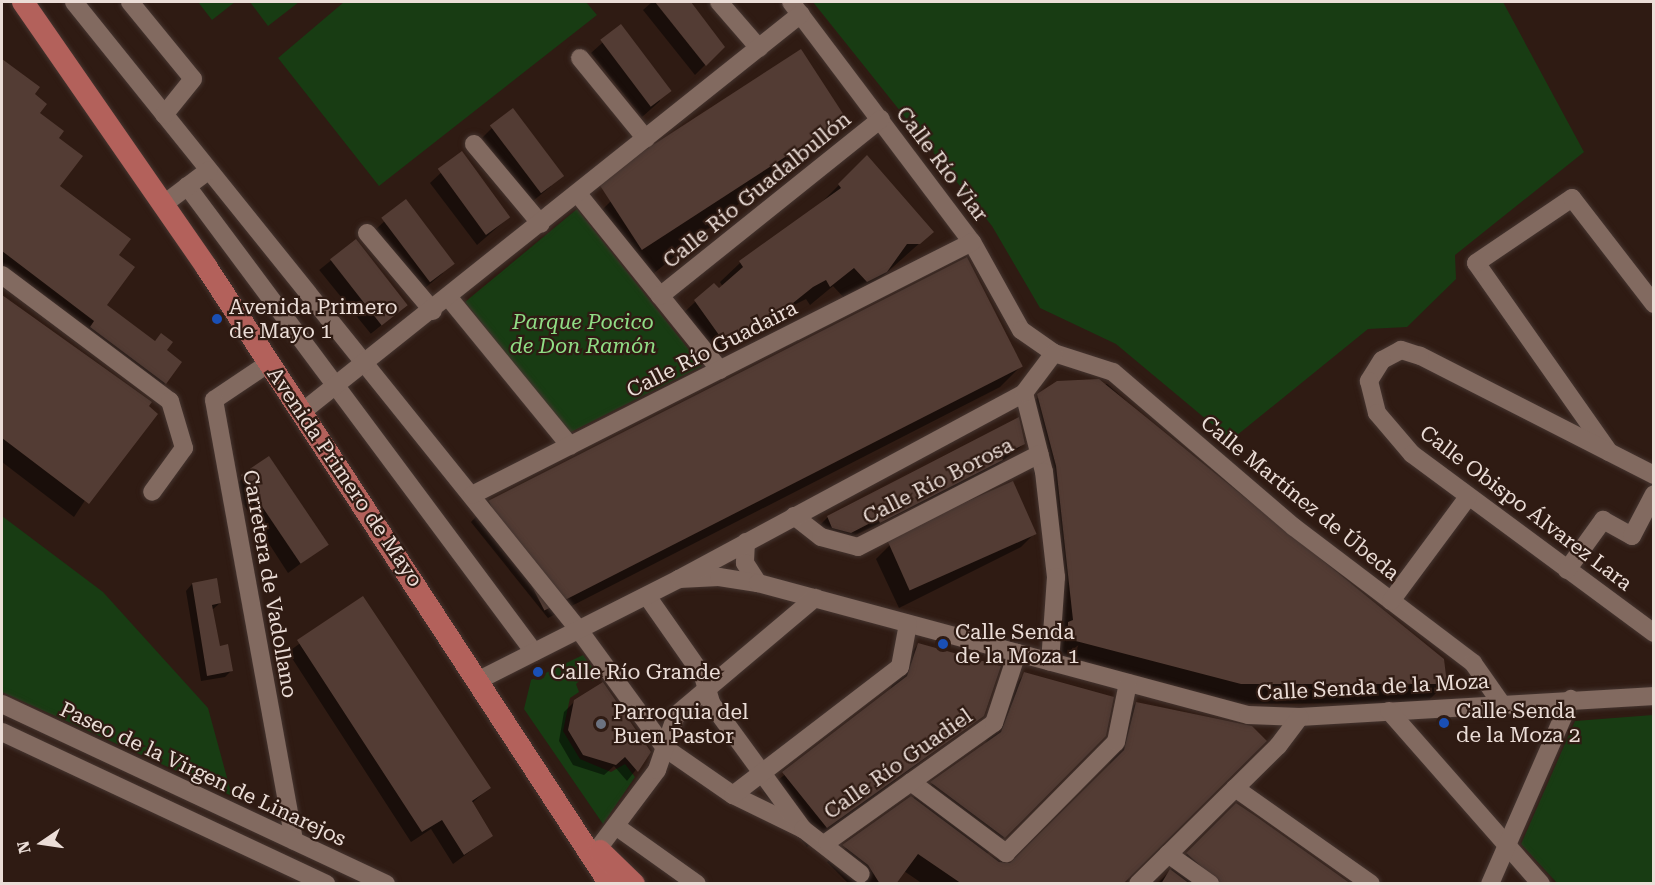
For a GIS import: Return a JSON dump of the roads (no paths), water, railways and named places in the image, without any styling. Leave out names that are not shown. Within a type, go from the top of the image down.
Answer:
[{"type":"main road","name":"Avenida Primero de Mayo","points":[[23,2],[164,204],[479,680],[590,843]]},
{"type":"main road","points":[[590,843],[610,884]]},
{"type":"main road","points":[[590,843],[634,884]]},
{"type":"street","points":[[74,2],[579,630],[665,748],[733,795],[827,842],[861,873]]},
{"type":"street","points":[[130,2],[193,79],[164,115]]},
{"type":"street","points":[[720,2],[759,48]]},
{"type":"street","points":[[302,412],[367,365],[759,48],[796,8]]},
{"type":"street","name":"Calle Río Viar","points":[[796,8],[972,242],[1021,330],[1054,353]]},
{"type":"street","points":[[580,58],[646,139]]},
{"type":"street","name":"Calle Río Guadalbullón","points":[[660,296],[881,119]]},
{"type":"street","points":[[474,144],[541,224]]},
{"type":"street","points":[[164,204],[209,170]]},
{"type":"street","name":"Avenida Primero de Mayo","points":[[187,186],[534,652]]},
{"type":"street","points":[[578,194],[720,370]]},
{"type":"street","points":[[1610,453],[1476,264],[1572,198],[1653,304]]},
{"type":"street","points":[[367,233],[433,311]]},
{"type":"street","name":"Calle Río Guadaira","points":[[472,495],[972,242]]},
{"type":"street","points":[[2,275],[170,401],[184,448],[152,492]]},
{"type":"street","points":[[449,298],[570,446]]},
{"type":"street","name":"Calle Obispo Álvarez Lara","points":[[1653,475],[1420,356],[1401,350],[1382,360],[1369,381],[1377,413],[1412,454],[1653,633]]},
{"type":"street","points":[[479,680],[679,579],[1024,393],[1054,353]]},
{"type":"street","name":"Calle Martínez de Úbeda","points":[[1054,353],[1113,372],[1294,527],[1473,663],[1501,703]]},
{"type":"street","name":"Carretera de Vadollano","points":[[269,363],[214,400],[294,841]]},
{"type":"street","points":[[1024,393],[1040,454],[1056,577],[1050,662]]},
{"type":"street","name":"Calle Río Borosa","points":[[794,516],[821,537],[858,547],[1040,454]]},
{"type":"street","points":[[1568,570],[1603,520],[1632,536],[1653,494]]},
{"type":"street","points":[[1392,601],[1468,497]]},
{"type":"street","points":[[746,542],[745,563],[758,583]]},
{"type":"street","name":"Calle Senda de la Moza","points":[[679,579],[719,577],[758,583],[1248,715],[1300,717],[1501,703],[1653,696]]},
{"type":"street","points":[[646,596],[762,773],[803,829]]},
{"type":"street","points":[[590,843],[617,827],[657,770],[676,715],[815,598]]},
{"type":"street","points":[[733,795],[900,667],[908,624]]},
{"type":"street","name":"Calle Río Guadiel","points":[[827,842],[994,723],[1017,653]]},
{"type":"street","points":[[911,782],[1006,853],[1116,742],[1128,682]]},
{"type":"street","points":[[1490,884],[1571,699]]},
{"type":"street","name":"Paseo de la Virgen de Linarejos","points":[[2,704],[386,884]]},
{"type":"street","points":[[1389,711],[1541,884]]},
{"type":"street","points":[[1138,884],[1235,788],[1300,717]]},
{"type":"street","points":[[2,732],[319,882]]},
{"type":"street","points":[[1235,788],[1371,884]]},
{"type":"street","points":[[617,827],[697,884]]},
{"type":"street","points":[[316,851],[319,882]]},
{"type":"street","points":[[1168,854],[1210,884]]},
{"type":"place","name":"Avenida Primero de Mayo 1","points":[[217,319]]},
{"type":"place","name":"Calle Senda de la Moza 1","points":[[943,644]]},
{"type":"place","name":"Calle Río Grande","points":[[538,672]]},
{"type":"place","name":"Calle Senda de la Moza 2","points":[[1444,723]]},
{"type":"place","name":"Parroquia del Buen Pastor","points":[[601,724]]},
{"type":"park label","name":"Parque Pocico de Don Ramón","points":[[583,334]]}]
